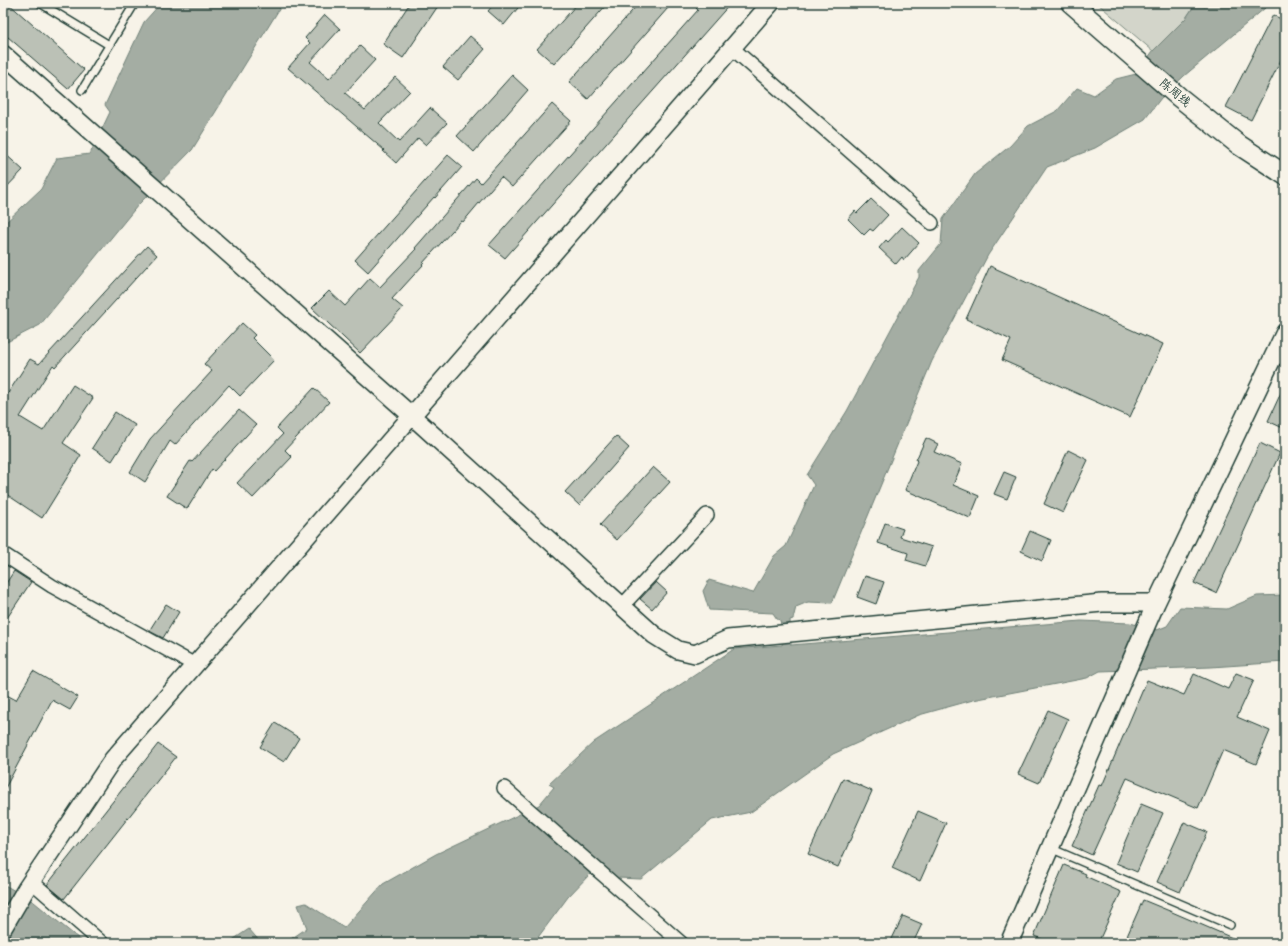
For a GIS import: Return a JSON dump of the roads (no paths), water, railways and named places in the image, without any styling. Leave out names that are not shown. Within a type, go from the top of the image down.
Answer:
[{"type":"main road","name":"陈周线","points":[[1071,3],[1179,97],[1239,145],[1285,175]]},
{"type":"street","points":[[3,928],[31,881],[113,759],[771,3]]},
{"type":"street","points":[[732,48],[932,223]]},
{"type":"street","points":[[3,54],[412,416],[654,635],[678,650],[695,654],[728,639],[1102,603],[1153,610]]},
{"type":"street","points":[[1009,943],[1153,610],[1279,359],[1285,332]]},
{"type":"street","points":[[622,606],[707,515]]},
{"type":"street","points":[[3,554],[52,586],[195,665]]},
{"type":"street","points":[[504,788],[681,943]]},
{"type":"street","points":[[31,881],[102,943]]},
{"type":"lane","points":[[40,3],[109,45]]},
{"type":"lane","points":[[82,90],[135,3]]},
{"type":"lane","points":[[1050,848],[1230,925]]}]
